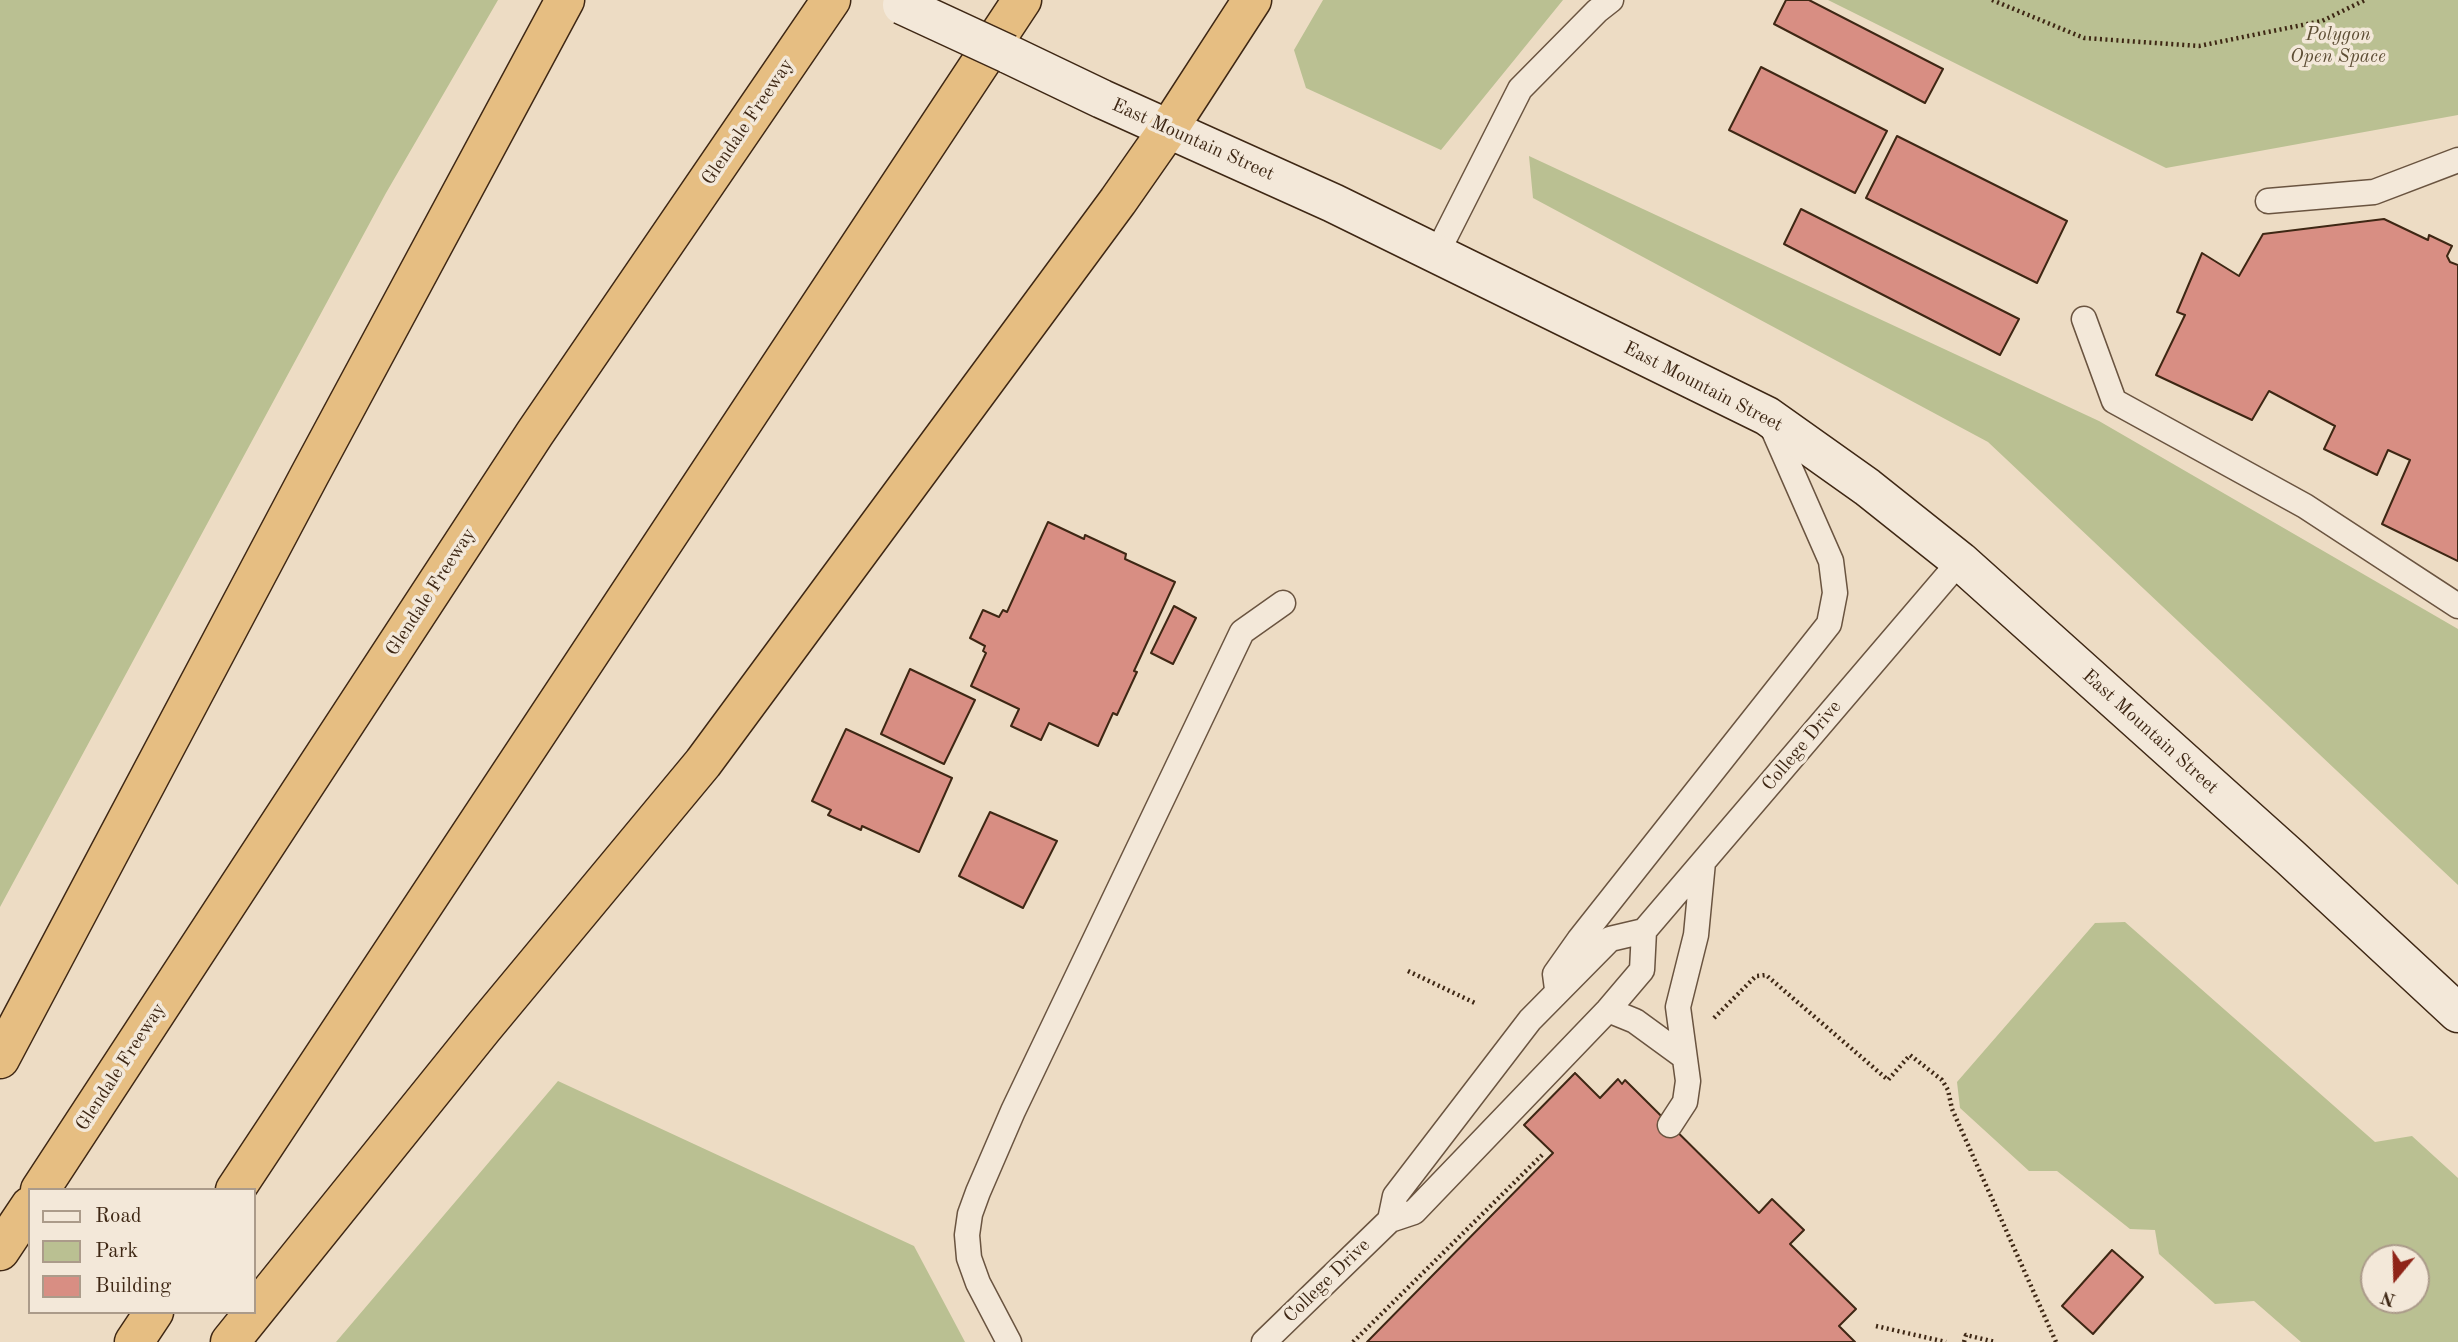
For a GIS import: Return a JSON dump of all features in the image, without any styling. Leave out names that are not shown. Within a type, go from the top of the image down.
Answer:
[{"type":"highway","points":[[0,1059],[565,0]]},
{"type":"highway","name":"Glendale Freeway","points":[[41,1188],[535,433],[831,0]]},
{"type":"highway","points":[[236,1188],[1022,0]]},
{"type":"highway","points":[[256,1310],[483,1028],[703,763],[1044,302],[1169,128],[1252,0]]},
{"type":"highway","points":[[0,1251],[28,1209]]},
{"type":"highway","points":[[134,1342],[153,1314]]},
{"type":"highway","points":[[230,1342],[253,1314]]},
{"type":"main road","name":"East Mountain Street","points":[[890,0],[1333,203],[1767,416],[1867,487],[1959,561],[2290,857],[2458,1013]]},
{"type":"lane","points":[[1437,253],[1520,89],[1611,0]]},
{"type":"lane","points":[[2268,201],[2374,192],[2458,160]]},
{"type":"lane","points":[[2084,319],[2114,401],[2305,506],[2458,606]]},
{"type":"lane","points":[[1557,993],[1555,974],[1579,940],[1829,624],[1835,593],[1831,561],[1767,416]]},
{"type":"lane","name":"College Drive","points":[[1390,1220],[1395,1195],[1530,1020],[1610,939],[1644,931],[1959,561]]},
{"type":"lane","points":[[1009,1342],[978,1283],[970,1258],[967,1235],[970,1214],[978,1192],[1018,1099],[1242,632],[1283,603]]},
{"type":"lane","points":[[1670,1125],[1685,1102],[1688,1081],[1678,1007],[1696,935],[1703,862]]},
{"type":"lane","name":"College Drive","points":[[1264,1342],[1390,1220],[1414,1212],[1608,1010],[1642,970],[1644,931]]},
{"type":"lane","points":[[1608,1010],[1636,1021],[1683,1056]]},
{"type":"path","points":[[1992,0],[2084,38],[2199,46],[2322,21],[2365,0]]},
{"type":"path","points":[[1408,971],[1477,1004]]},
{"type":"path","points":[[1712,1019],[1756,975],[1766,975],[1888,1080],[1910,1055],[1942,1080],[1948,1090],[1952,1109],[2056,1342]]},
{"type":"path","points":[[1353,1342],[1542,1155]]},
{"type":"path","points":[[1876,1326],[1946,1342]]},
{"type":"path","points":[[1964,1342],[1966,1335],[1995,1342]]},
{"type":"green space","points":[[0,0],[498,0],[386,193],[0,907]]},
{"type":"green space","points":[[1323,0],[1563,0],[1441,150],[1306,88],[1294,50]]},
{"type":"green space","name":"Polygon Open Space","points":[[1828,0],[2458,0],[2458,115],[2166,168]]},
{"type":"green space","points":[[1529,156],[2099,421],[2458,629],[2458,885],[1988,442],[1533,198]]},
{"type":"green space","points":[[2125,922],[2375,1142],[2412,1136],[2458,1178],[2458,1342],[2301,1342],[2254,1301],[2215,1304],[2159,1254],[2155,1230],[2130,1229],[2057,1171],[2029,1171],[1960,1108],[1957,1082],[2095,923]]},
{"type":"green space","points":[[558,1081],[914,1246],[965,1342],[336,1342]]},
{"type":"building","points":[[1786,0],[1809,0],[1943,69],[1925,103],[1774,24]]},
{"type":"building","points":[[1761,67],[1887,131],[1855,193],[1729,130]]},
{"type":"building","points":[[1897,136],[2067,221],[2037,283],[1866,198]]},
{"type":"building","points":[[1801,209],[2019,319],[2000,355],[1784,244]]},
{"type":"building","points":[[2384,219],[2428,240],[2429,235],[2452,246],[2447,256],[2450,262],[2458,265],[2458,561],[2382,524],[2410,460],[2388,450],[2377,475],[2324,449],[2335,426],[2269,391],[2252,420],[2156,375],[2185,315],[2177,312],[2202,253],[2239,276],[2263,234]]},
{"type":"building","points":[[1048,522],[1126,554],[1125,559],[1175,582],[1117,715],[1113,713],[1098,746],[1049,723],[1041,740],[1011,726],[1019,709],[971,686],[986,653],[983,651],[985,646],[970,638],[983,610],[999,617],[1003,610],[1007,612]]},
{"type":"building","points":[[1174,606],[1196,618],[1173,664],[1151,653]]},
{"type":"building","points":[[910,669],[975,700],[944,764],[881,734]]},
{"type":"building","points":[[846,729],[952,778],[919,852],[862,826],[861,830],[828,815],[831,810],[812,801]]},
{"type":"building","points":[[990,812],[1057,841],[1023,908],[959,876]]},
{"type":"building","points":[[1575,1073],[1600,1098],[1618,1079],[1622,1084],[1625,1080],[1759,1213],[1772,1199],[1804,1230],[1790,1244],[1856,1309],[1839,1326],[1855,1342],[1367,1342],[1553,1153],[1524,1125]]},
{"type":"building","points":[[2112,1250],[2143,1277],[2093,1334],[2062,1306]]}]
